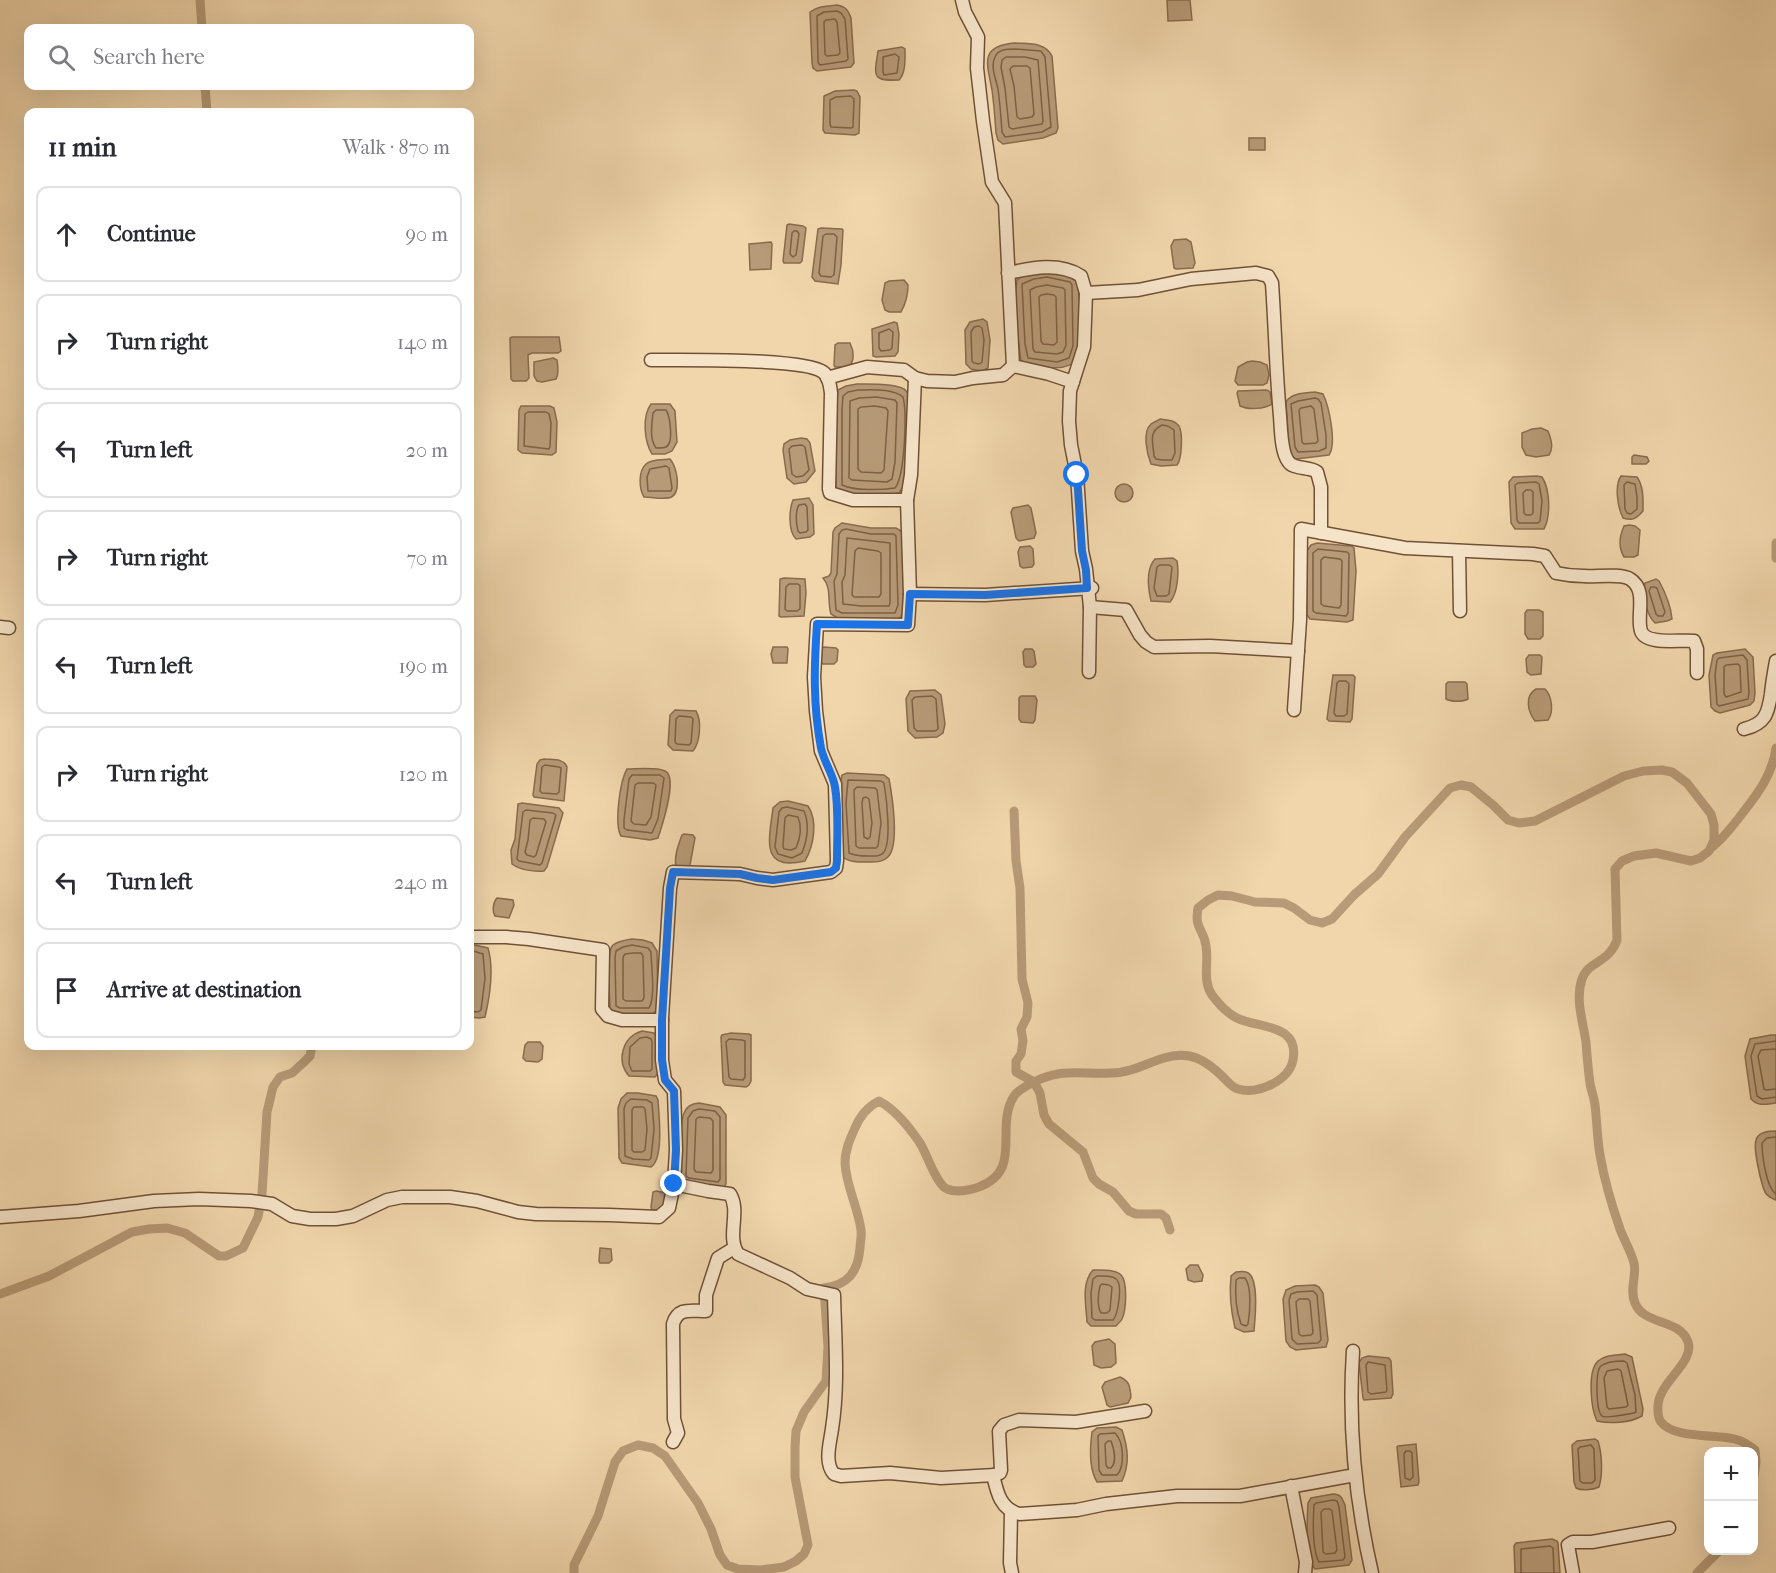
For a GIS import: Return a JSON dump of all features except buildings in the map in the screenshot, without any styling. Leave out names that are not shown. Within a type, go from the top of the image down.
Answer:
[{"type":"street","points":[[962,0],[965,12],[978,37],[977,68],[992,182],[1005,202],[1013,366]]},
{"type":"street","points":[[1008,273],[1050,266],[1076,272],[1082,276],[1086,293],[1084,347],[1070,391],[1069,421],[1077,475],[1082,551],[1089,588],[1089,672]]},
{"type":"street","points":[[1086,293],[1138,290],[1191,279],[1256,273],[1268,276],[1272,283],[1276,374],[1282,439],[1288,461],[1293,465],[1317,471],[1321,487],[1321,533]]},
{"type":"street","points":[[651,360],[778,362],[810,366],[824,372],[831,393],[830,493],[853,500],[907,500]]},
{"type":"street","points":[[827,378],[867,367],[904,370],[915,378],[927,381],[955,382],[1003,375],[1013,366]]},
{"type":"street","points":[[1013,366],[1073,382]]},
{"type":"street","points":[[0,1217],[79,1211],[171,1200],[251,1200],[272,1204],[292,1216],[336,1219],[353,1216],[387,1200],[402,1197],[450,1197],[536,1214],[649,1218],[659,1217],[665,1213],[669,1208],[674,1184],[676,1150],[674,1091],[665,1080],[662,1060],[662,1020],[670,888],[673,872],[740,874],[773,880],[831,872],[836,868],[835,784],[822,751],[815,700],[817,624],[908,625],[910,594],[907,500],[911,475],[915,378]]},
{"type":"street","points":[[1294,710],[1300,620],[1301,529],[1406,548],[1545,556],[1556,573],[1582,576],[1622,576],[1631,579],[1641,598],[1641,631],[1653,640],[1694,641],[1697,649],[1697,673]]},
{"type":"street","points":[[1459,551],[1460,611]]},
{"type":"street","points":[[910,594],[985,595],[1089,588]]},
{"type":"street","points":[[1090,607],[1126,610],[1140,635],[1154,647],[1210,646],[1298,651]]},
{"type":"street","points":[[1744,729],[1758,724],[1772,710],[1776,661]]},
{"type":"street","points":[[474,937],[529,939],[603,950],[602,1009],[608,1016],[622,1020],[662,1020]]},
{"type":"street","points":[[674,1184],[730,1194],[734,1204],[734,1248],[738,1254],[790,1278],[807,1289],[834,1295],[836,1398],[829,1464],[834,1474],[841,1476],[890,1473],[941,1478],[993,1475],[1000,1473],[1001,1470],[999,1431],[1004,1425],[1019,1420],[1076,1422],[1145,1411]]},
{"type":"street","points":[[673,1442],[678,1433],[674,1419],[673,1395],[675,1317],[682,1311],[706,1311],[706,1295],[718,1258],[734,1248]]},
{"type":"street","points":[[1353,1351],[1350,1393],[1356,1475],[1362,1528],[1372,1573]]},
{"type":"street","points":[[993,1475],[1005,1508],[1020,1514],[1077,1510],[1106,1504],[1177,1496],[1240,1496],[1356,1475]]},
{"type":"street","points":[[1291,1486],[1306,1562],[1305,1573]]},
{"type":"street","points":[[1011,1512],[1010,1563],[1012,1573]]},
{"type":"street","points":[[1573,1573],[1568,1545],[1574,1542],[1592,1542],[1669,1528]]},
{"type":"water","points":[[1167,0],[1190,0],[1192,20],[1168,21]]},
{"type":"water","points":[[837,5],[846,9],[851,18],[854,63],[851,67],[817,71],[813,68],[812,63],[810,12],[820,7]]},
{"type":"water","points":[[1015,43],[1041,46],[1052,56],[1058,128],[1056,133],[1043,138],[1003,144],[998,140],[996,133],[988,58],[996,48]]},
{"type":"water","points":[[902,47],[905,49],[905,61],[899,80],[879,78],[876,72],[878,51]]},
{"type":"water","points":[[854,90],[860,97],[859,133],[855,135],[825,133],[823,130],[824,96],[835,91]]},
{"type":"water","points":[[1249,138],[1265,138],[1265,150],[1249,150]]},
{"type":"water","points":[[787,225],[806,228],[800,263],[784,263],[783,261]]},
{"type":"water","points":[[818,229],[843,230],[838,284],[815,281],[812,277]]},
{"type":"water","points":[[1186,239],[1191,242],[1195,263],[1193,268],[1176,269],[1171,246],[1174,240]]},
{"type":"water","points":[[771,242],[771,269],[750,270],[749,244]]},
{"type":"water","points":[[1047,271],[1076,277],[1078,284],[1079,344],[1075,360],[1065,367],[1041,367],[1021,361],[1017,331],[1017,280],[1027,275]]},
{"type":"water","points":[[904,280],[908,285],[908,292],[901,312],[885,310],[882,300],[885,283]]},
{"type":"water","points":[[983,319],[987,322],[990,340],[988,368],[982,371],[971,369],[966,364],[965,330],[970,322]]},
{"type":"water","points":[[897,323],[899,334],[898,352],[895,356],[873,356],[872,329]]},
{"type":"water","points":[[559,337],[561,351],[528,355],[529,378],[526,381],[513,381],[511,379],[510,338]]},
{"type":"water","points":[[850,343],[853,359],[848,367],[835,367],[834,365],[835,345]]},
{"type":"water","points":[[553,358],[557,360],[556,379],[537,381],[534,376],[534,362]]},
{"type":"water","points":[[1252,361],[1267,365],[1269,375],[1267,383],[1238,385],[1235,381],[1238,367]]},
{"type":"water","points":[[857,384],[900,387],[908,395],[911,419],[909,450],[904,485],[899,493],[854,494],[839,492],[836,487],[838,390]]},
{"type":"water","points":[[1267,390],[1270,392],[1272,404],[1256,408],[1240,406],[1238,391]]},
{"type":"water","points":[[1315,392],[1323,394],[1328,407],[1332,434],[1331,450],[1329,455],[1296,459],[1289,449],[1286,402],[1295,395]]},
{"type":"water","points":[[651,404],[670,404],[675,411],[677,442],[672,451],[665,454],[652,454],[647,442],[645,422]]},
{"type":"water","points":[[521,406],[554,408],[557,422],[556,452],[552,455],[522,453],[518,450]]},
{"type":"water","points":[[1160,419],[1173,421],[1179,426],[1181,446],[1177,465],[1151,464],[1147,449],[1147,432],[1151,424]]},
{"type":"water","points":[[1541,428],[1548,431],[1552,443],[1551,452],[1549,455],[1536,457],[1526,455],[1522,447],[1522,433]]},
{"type":"water","points":[[807,439],[810,443],[815,471],[806,482],[794,484],[787,478],[783,450],[784,444],[790,440]]},
{"type":"water","points":[[1634,455],[1647,457],[1649,461],[1646,464],[1632,464]]},
{"type":"water","points":[[670,459],[677,474],[676,492],[669,498],[644,497],[640,480],[643,467],[651,461]]},
{"type":"water","points":[[1621,476],[1637,477],[1641,485],[1643,511],[1634,519],[1623,518],[1620,509],[1617,491]]},
{"type":"water","points":[[1513,477],[1542,477],[1545,482],[1548,495],[1549,510],[1544,529],[1515,529],[1511,523],[1509,482]]},
{"type":"water","points":[[1124,484],[1130,487],[1133,493],[1130,499],[1124,502],[1118,499],[1115,493],[1118,487]]},
{"type":"water","points":[[809,498],[813,505],[814,534],[810,537],[796,539],[790,526],[793,500]]},
{"type":"water","points":[[1028,505],[1031,508],[1036,533],[1034,538],[1019,541],[1016,538],[1011,512],[1013,508]]},
{"type":"water","points":[[842,523],[871,528],[896,528],[901,531],[904,539],[904,606],[901,617],[896,620],[839,619],[831,614],[827,586],[823,578],[831,573],[833,532]]},
{"type":"water","points":[[1629,525],[1640,530],[1638,555],[1624,557],[1620,545],[1621,537],[1624,526]]},
{"type":"water","points":[[1317,543],[1354,548],[1356,571],[1353,620],[1347,622],[1310,619],[1307,615],[1307,551],[1311,545]]},
{"type":"water","points":[[1030,546],[1033,549],[1034,564],[1032,567],[1023,568],[1020,566],[1018,552],[1020,547]]},
{"type":"water","points":[[1173,558],[1177,561],[1178,571],[1173,598],[1170,602],[1151,601],[1148,579],[1152,563],[1155,559]]},
{"type":"water","points":[[780,579],[805,579],[804,616],[779,616]]},
{"type":"water","points":[[1656,579],[1665,594],[1672,619],[1655,623],[1647,610],[1644,587],[1645,583]]},
{"type":"water","points":[[1527,610],[1543,612],[1543,636],[1540,639],[1528,639],[1525,634]]},
{"type":"water","points":[[773,647],[787,647],[787,663],[773,663],[771,654]]},
{"type":"water","points":[[824,647],[838,650],[837,661],[834,664],[821,662]]},
{"type":"water","points":[[1025,649],[1034,651],[1036,664],[1033,667],[1024,665],[1023,652]]},
{"type":"water","points":[[1745,649],[1753,657],[1754,701],[1750,705],[1720,713],[1715,711],[1711,707],[1709,675],[1713,655]]},
{"type":"water","points":[[1529,655],[1542,657],[1541,674],[1531,675],[1527,672],[1526,659]]},
{"type":"water","points":[[1333,675],[1353,675],[1355,677],[1350,722],[1327,719]]},
{"type":"water","points":[[1448,682],[1465,682],[1468,699],[1451,701],[1446,699]]},
{"type":"water","points":[[1536,689],[1545,689],[1549,696],[1552,709],[1548,720],[1535,721],[1531,713],[1528,704],[1532,692]]},
{"type":"water","points":[[935,690],[941,695],[945,724],[943,733],[937,737],[915,738],[908,731],[906,699],[910,691]]},
{"type":"water","points":[[1035,696],[1037,700],[1033,723],[1021,722],[1019,719],[1019,698]]},
{"type":"water","points":[[675,710],[696,711],[698,715],[699,737],[693,751],[673,750],[668,745],[670,715]]},
{"type":"water","points":[[544,759],[561,761],[567,767],[564,801],[533,795],[537,764]]},
{"type":"water","points":[[627,769],[657,769],[669,775],[670,792],[658,838],[650,840],[621,836],[618,822],[619,802]]},
{"type":"water","points":[[847,773],[884,775],[889,779],[894,842],[892,851],[882,861],[856,862],[843,857],[839,794],[842,775]]},
{"type":"water","points":[[788,801],[808,806],[813,819],[813,841],[805,861],[780,862],[771,850],[770,831],[773,808],[780,802]]},
{"type":"water","points":[[518,804],[559,808],[563,813],[544,871],[527,870],[512,864],[511,850],[515,839]]},
{"type":"water","points":[[684,834],[693,835],[695,838],[688,868],[676,867],[676,855]]},
{"type":"water","points":[[497,898],[513,900],[514,905],[509,918],[495,916],[493,907]]},
{"type":"water","points":[[632,939],[652,943],[657,951],[658,1007],[652,1014],[619,1014],[612,1013],[610,1009],[609,956],[611,949],[617,943]]},
{"type":"water","points":[[474,945],[488,948],[490,956],[491,982],[485,1017],[474,1017]]},
{"type":"water","points":[[642,1031],[654,1033],[657,1036],[659,1072],[655,1077],[629,1076],[623,1063],[623,1050],[626,1044],[630,1038]]},
{"type":"water","points":[[731,1033],[751,1035],[751,1081],[746,1087],[725,1085],[723,1082],[721,1037]]},
{"type":"water","points":[[1776,1035],[1776,1103],[1760,1104],[1751,1099],[1745,1056],[1750,1039]]},
{"type":"water","points":[[528,1042],[540,1042],[543,1046],[542,1059],[538,1062],[526,1061],[523,1058],[525,1045]]},
{"type":"water","points":[[627,1093],[656,1096],[658,1100],[659,1146],[658,1155],[651,1167],[622,1163],[619,1158],[618,1108],[621,1099]]},
{"type":"water","points":[[699,1103],[720,1107],[726,1115],[726,1184],[724,1187],[681,1182],[680,1147],[684,1113],[688,1107]]},
{"type":"water","points":[[1776,1131],[1776,1200],[1767,1195],[1763,1188],[1755,1144],[1757,1137],[1761,1134]]},
{"type":"water","points":[[653,1192],[667,1193],[663,1211],[652,1210]]},
{"type":"water","points":[[600,1248],[611,1249],[612,1260],[609,1263],[600,1263]]},
{"type":"water","points":[[1190,1265],[1198,1265],[1203,1275],[1202,1281],[1188,1280],[1186,1269]]},
{"type":"water","points":[[1093,1270],[1115,1272],[1123,1279],[1126,1297],[1125,1310],[1116,1326],[1091,1326],[1087,1322],[1086,1288],[1089,1275]]},
{"type":"water","points":[[1236,1272],[1246,1272],[1253,1281],[1256,1298],[1254,1331],[1244,1332],[1235,1328],[1230,1289],[1231,1276]]},
{"type":"water","points":[[1315,1285],[1323,1293],[1328,1340],[1326,1347],[1296,1350],[1286,1341],[1283,1299],[1286,1290],[1295,1286]]},
{"type":"water","points":[[1109,1339],[1115,1344],[1116,1363],[1111,1367],[1101,1368],[1094,1365],[1092,1346],[1095,1342]]},
{"type":"water","points":[[1625,1354],[1632,1357],[1643,1409],[1642,1416],[1620,1422],[1597,1421],[1591,1390],[1592,1373],[1598,1361]]},
{"type":"water","points":[[1368,1356],[1389,1358],[1391,1361],[1393,1394],[1391,1398],[1364,1400],[1359,1363],[1362,1358]]},
{"type":"water","points":[[1120,1377],[1128,1383],[1131,1397],[1128,1403],[1110,1407],[1107,1405],[1102,1387],[1105,1382]]},
{"type":"water","points":[[1116,1427],[1122,1430],[1126,1443],[1125,1475],[1122,1481],[1097,1482],[1091,1464],[1092,1432],[1097,1428]]},
{"type":"water","points":[[1595,1439],[1598,1441],[1601,1458],[1599,1487],[1587,1490],[1578,1489],[1574,1482],[1572,1445],[1577,1441]]},
{"type":"water","points":[[1416,1444],[1418,1485],[1401,1487],[1397,1447]]},
{"type":"water","points":[[1333,1494],[1341,1497],[1345,1505],[1352,1560],[1349,1565],[1315,1569],[1308,1547],[1308,1503],[1311,1498]]},
{"type":"water","points":[[1552,1539],[1558,1543],[1560,1573],[1515,1573],[1514,1546],[1516,1543]]},
{"type":"waterway","points":[[200,0],[202,24]]},
{"type":"waterway","points":[[205,90],[207,108]]},
{"type":"waterway","points":[[1776,543],[1776,558]]},
{"type":"waterway","points":[[1712,847],[1729,831],[1762,786],[1771,768],[1776,748]]},
{"type":"waterway","points":[[574,1573],[574,1565],[598,1516],[615,1462],[623,1451],[638,1445],[653,1448],[665,1456],[698,1503],[711,1529],[720,1555],[727,1565],[738,1569],[761,1570],[784,1567],[804,1554],[808,1545],[795,1477],[796,1431],[804,1412],[826,1381],[828,1347],[824,1288],[839,1284],[850,1276],[859,1256],[861,1230],[846,1172],[845,1158],[855,1128],[867,1109],[879,1101],[897,1114],[920,1143],[935,1175],[943,1186],[959,1191],[979,1187],[993,1180],[1001,1170],[1005,1159],[1006,1121],[1014,1096],[1022,1088],[1043,1078],[1062,1073],[1119,1073],[1164,1058],[1182,1055],[1204,1062],[1238,1089],[1254,1090],[1271,1085],[1290,1068],[1293,1060],[1290,1039],[1274,1029],[1235,1017],[1228,1013],[1212,995],[1206,977],[1207,952],[1205,940],[1198,925],[1198,908],[1218,895],[1232,896],[1255,902],[1284,903],[1310,920],[1322,923],[1332,919],[1378,874],[1405,837],[1450,788],[1461,785],[1471,787],[1508,820],[1519,823],[1535,821],[1624,776],[1643,771],[1662,770],[1672,772],[1687,783],[1711,814],[1714,840],[1709,851],[1700,858],[1691,861],[1656,853],[1634,856],[1622,861],[1615,869],[1617,940],[1609,953],[1585,973],[1580,987],[1579,1002],[1595,1105],[1600,1155],[1614,1211],[1634,1263],[1633,1298],[1646,1315],[1678,1329],[1688,1342],[1687,1357],[1660,1396],[1659,1418],[1667,1427],[1685,1434],[1738,1440],[1751,1447]]},
{"type":"waterway","points":[[1014,811],[1016,861],[1020,888],[1022,979],[1028,1003],[1027,1017],[1021,1029],[1023,1041],[1021,1054],[1016,1061],[1016,1072],[1034,1082],[1040,1093],[1044,1115],[1049,1124],[1083,1152],[1093,1178],[1113,1192],[1129,1211],[1136,1214],[1161,1214],[1166,1218],[1170,1230]]},
{"type":"waterway","points":[[0,1294],[49,1276],[132,1232],[167,1228],[185,1233],[219,1256],[226,1256],[243,1248],[258,1217],[262,1194],[267,1112],[273,1087],[280,1077],[292,1073],[310,1056],[311,1050]]},
{"type":"waterway","points":[[1697,1573],[1715,1555]]},
{"type":"route","points":[[674,1184],[676,1150],[674,1091],[665,1080],[662,1060],[664,967],[673,872],[740,874],[773,880],[831,872],[836,868],[835,784],[822,751],[816,711],[814,677],[817,624],[908,625],[910,594],[985,595],[1087,588],[1077,475]]}]
